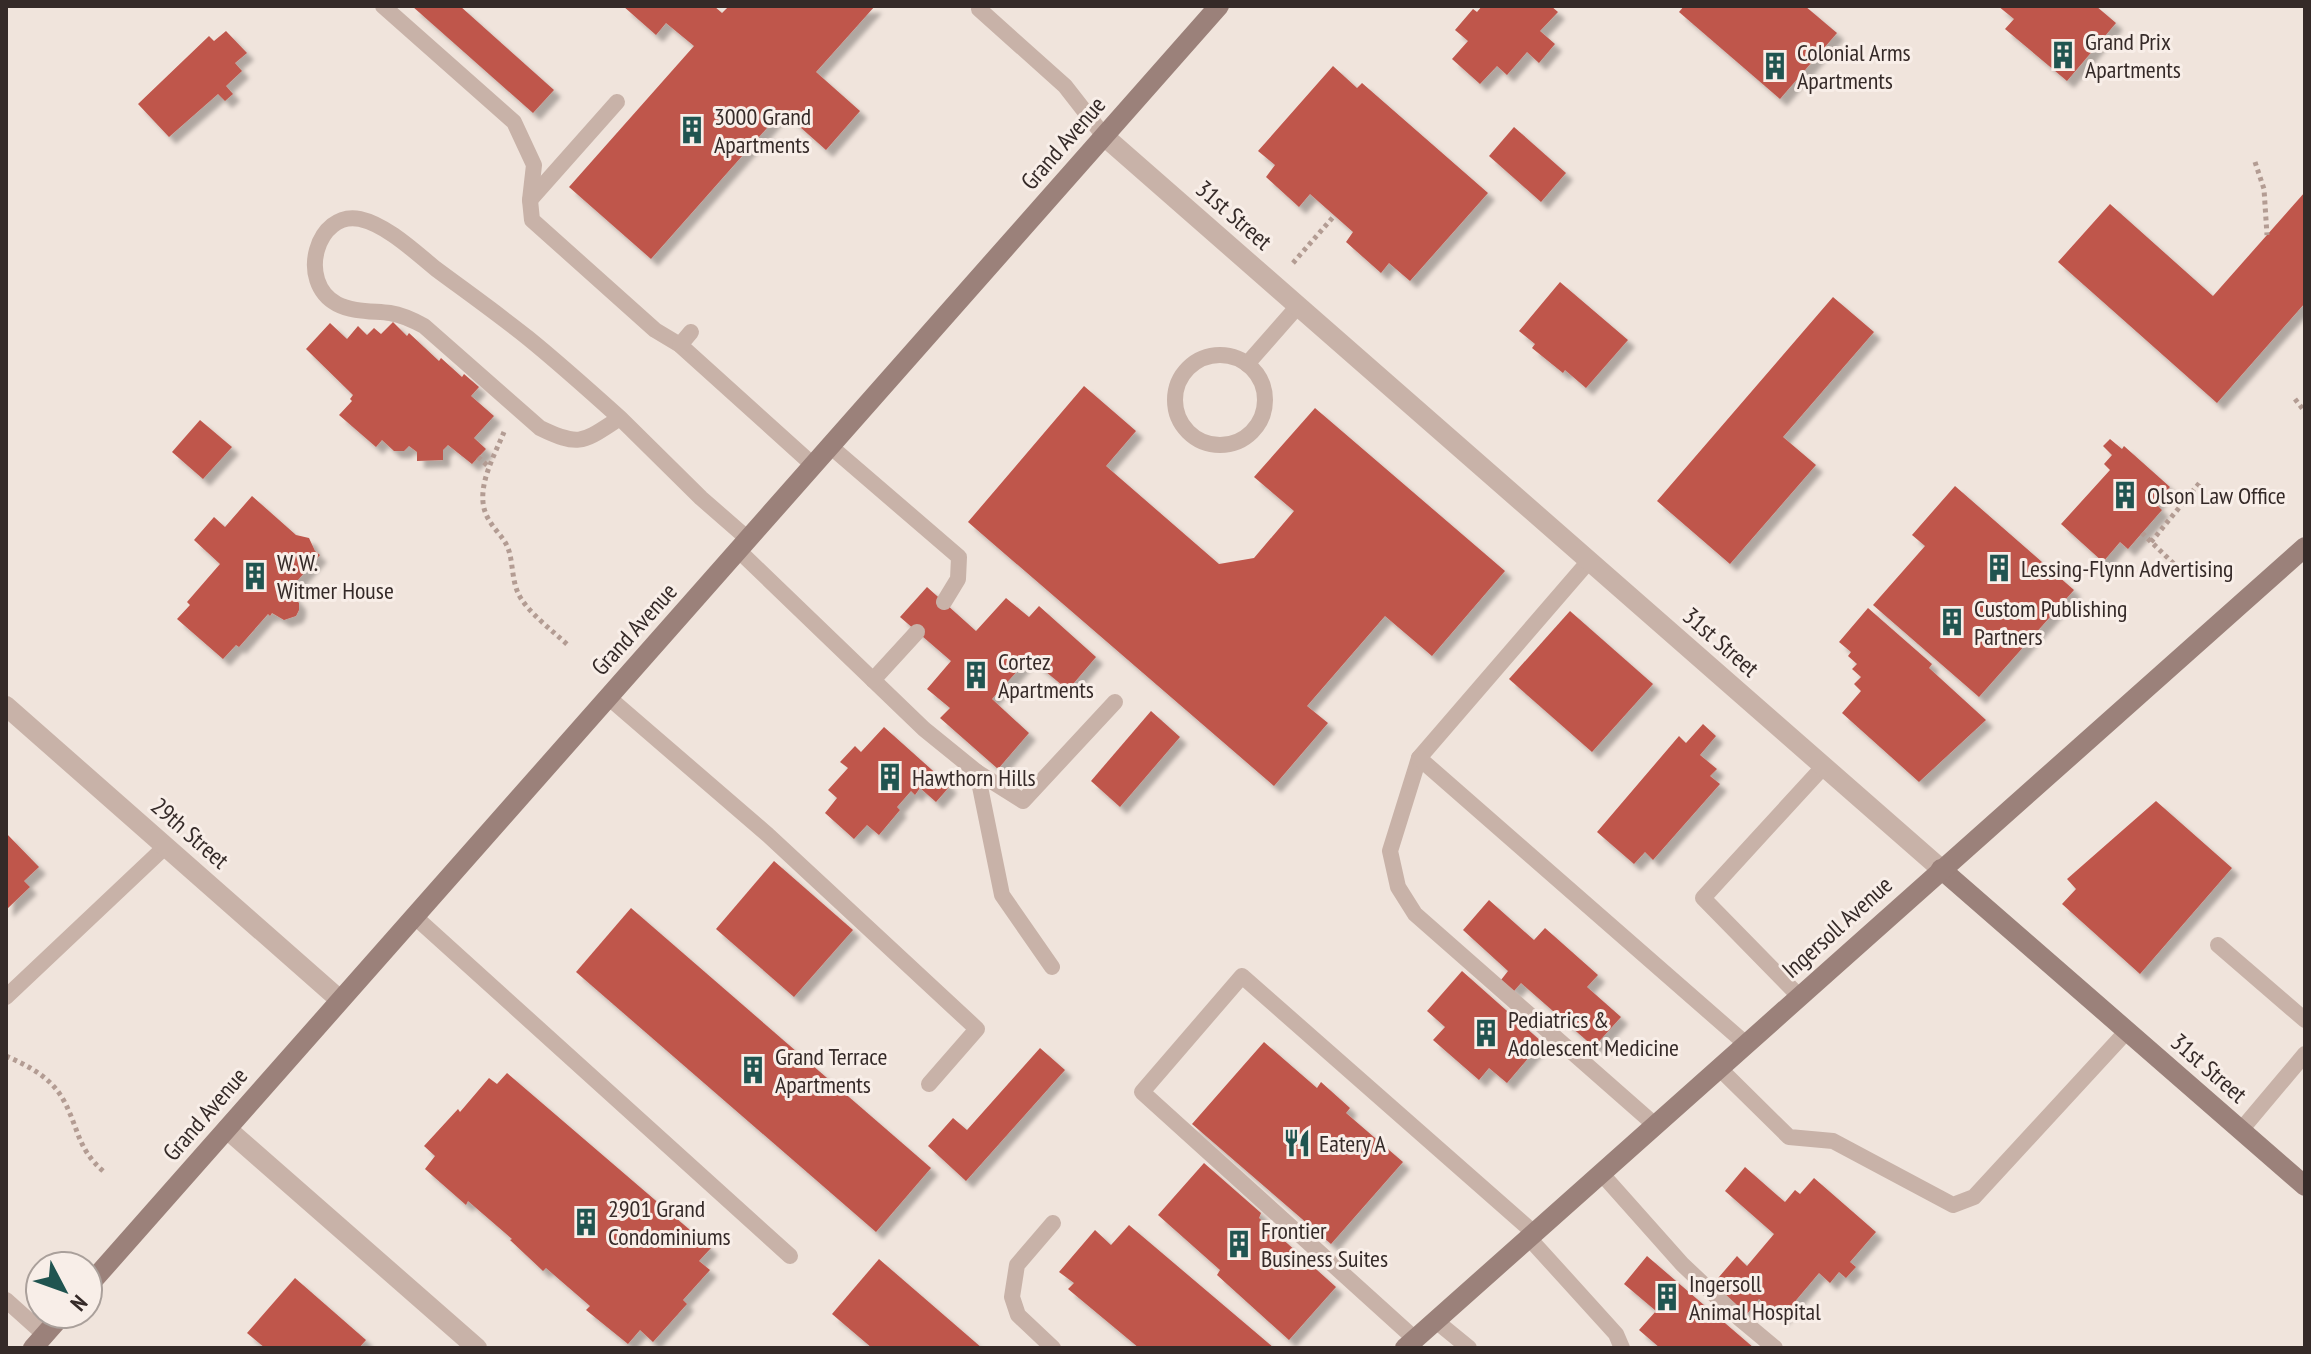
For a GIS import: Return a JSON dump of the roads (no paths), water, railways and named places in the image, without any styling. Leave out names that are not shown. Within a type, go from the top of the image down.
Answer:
[{"type":"main road","name":"Grand Avenue","points":[[104,1268],[1104,136],[1213,8]]},
{"type":"main road","name":"Ingersoll Avenue","points":[[1410,1344],[2305,547]]},
{"type":"main road","name":"31st Street","points":[[1941,869],[2305,1186]]},
{"type":"street","name":"31st Street","points":[[1104,136],[1941,869]]},
{"type":"street","name":"29th Street","points":[[6,706],[340,1000]]},
{"type":"street","points":[[227,1129],[477,1348]]},
{"type":"lane","points":[[383,6],[514,122],[534,165],[530,200],[532,220],[655,330],[680,345],[813,465]]},
{"type":"lane","points":[[979,9],[1065,86],[1104,136]]},
{"type":"lane","points":[[530,200],[617,102]]},
{"type":"lane","points":[[620,418],[586,440],[566,440],[540,428],[424,326],[407,317],[335,304],[322,291],[314,272],[316,250],[323,235],[341,221],[359,219],[388,232],[528,338],[620,418],[924,729],[977,772],[1023,801],[1115,702]]},
{"type":"lane","points":[[1247,364],[1298,306]]},
{"type":"lane","points":[[680,345],[691,332]]},
{"type":"lane","points":[[1206,357],[1235,357],[1247,364],[1258,375],[1265,389],[1266,405],[1253,432],[1225,446],[1196,439],[1185,430],[1175,403],[1176,388],[1183,375],[1193,364],[1206,357]]},
{"type":"lane","points":[[830,446],[959,557],[958,579],[944,602]]},
{"type":"lane","points":[[1589,561],[1419,758],[1390,851],[1398,887],[1415,914],[1655,1125]]},
{"type":"lane","points":[[873,680],[917,632]]},
{"type":"lane","points":[[608,697],[768,835],[977,1029],[929,1084]]},
{"type":"lane","points":[[1419,758],[1746,1044]]},
{"type":"lane","points":[[1799,996],[1703,898],[1824,766]]},
{"type":"lane","points":[[977,772],[1002,895],[1052,967]]},
{"type":"lane","points":[[6,997],[166,846]]},
{"type":"lane","points":[[414,916],[790,1256]]},
{"type":"lane","points":[[2218,945],[2305,1020]]},
{"type":"lane","points":[[1410,1344],[1142,1092],[1242,976],[1532,1235],[1616,1334],[1622,1348]]},
{"type":"lane","points":[[1719,1068],[1789,1137],[1833,1141],[1953,1205],[1974,1197],[2127,1031]]},
{"type":"lane","points":[[2241,1130],[2305,1054]]},
{"type":"lane","points":[[1601,1173],[1682,1264],[1775,1348]]},
{"type":"lane","points":[[1053,1223],[1017,1265],[1012,1297],[1018,1315],[1053,1348]]},
{"type":"lane","points":[[6,1300],[39,1342]]},
{"type":"lane","points":[[1436,1321],[1469,1348]]},
{"type":"place","name":"Grand Prix Apartments","points":[[2063,55]]},
{"type":"place","name":"Colonial Arms Apartments","points":[[1775,66]]},
{"type":"place","name":"3000 Grand Apartments","points":[[692,130]]},
{"type":"place","name":"Olson Law Office","points":[[2125,495]]},
{"type":"place","name":"Lessing-Flynn Advertising","points":[[1999,568]]},
{"type":"place","name":"W. W. Witmer House","points":[[255,576]]},
{"type":"place","name":"Custom Publishing Partners","points":[[1952,622]]},
{"type":"place","name":"Cortez Apartments","points":[[976,675]]},
{"type":"place","name":"Hawthorn Hills","points":[[890,777]]},
{"type":"place","name":"Pediatrics & Adolescent Medicine","points":[[1486,1033]]},
{"type":"place","name":"Grand Terrace Apartments","points":[[753,1070]]},
{"type":"place","name":"Eatery A","points":[[1297,1143]]},
{"type":"place","name":"2901 Grand Condominiums","points":[[586,1222]]},
{"type":"place","name":"Frontier Business Suites","points":[[1239,1244]]},
{"type":"place","name":"Ingersoll Animal Hospital","points":[[1667,1297]]}]
